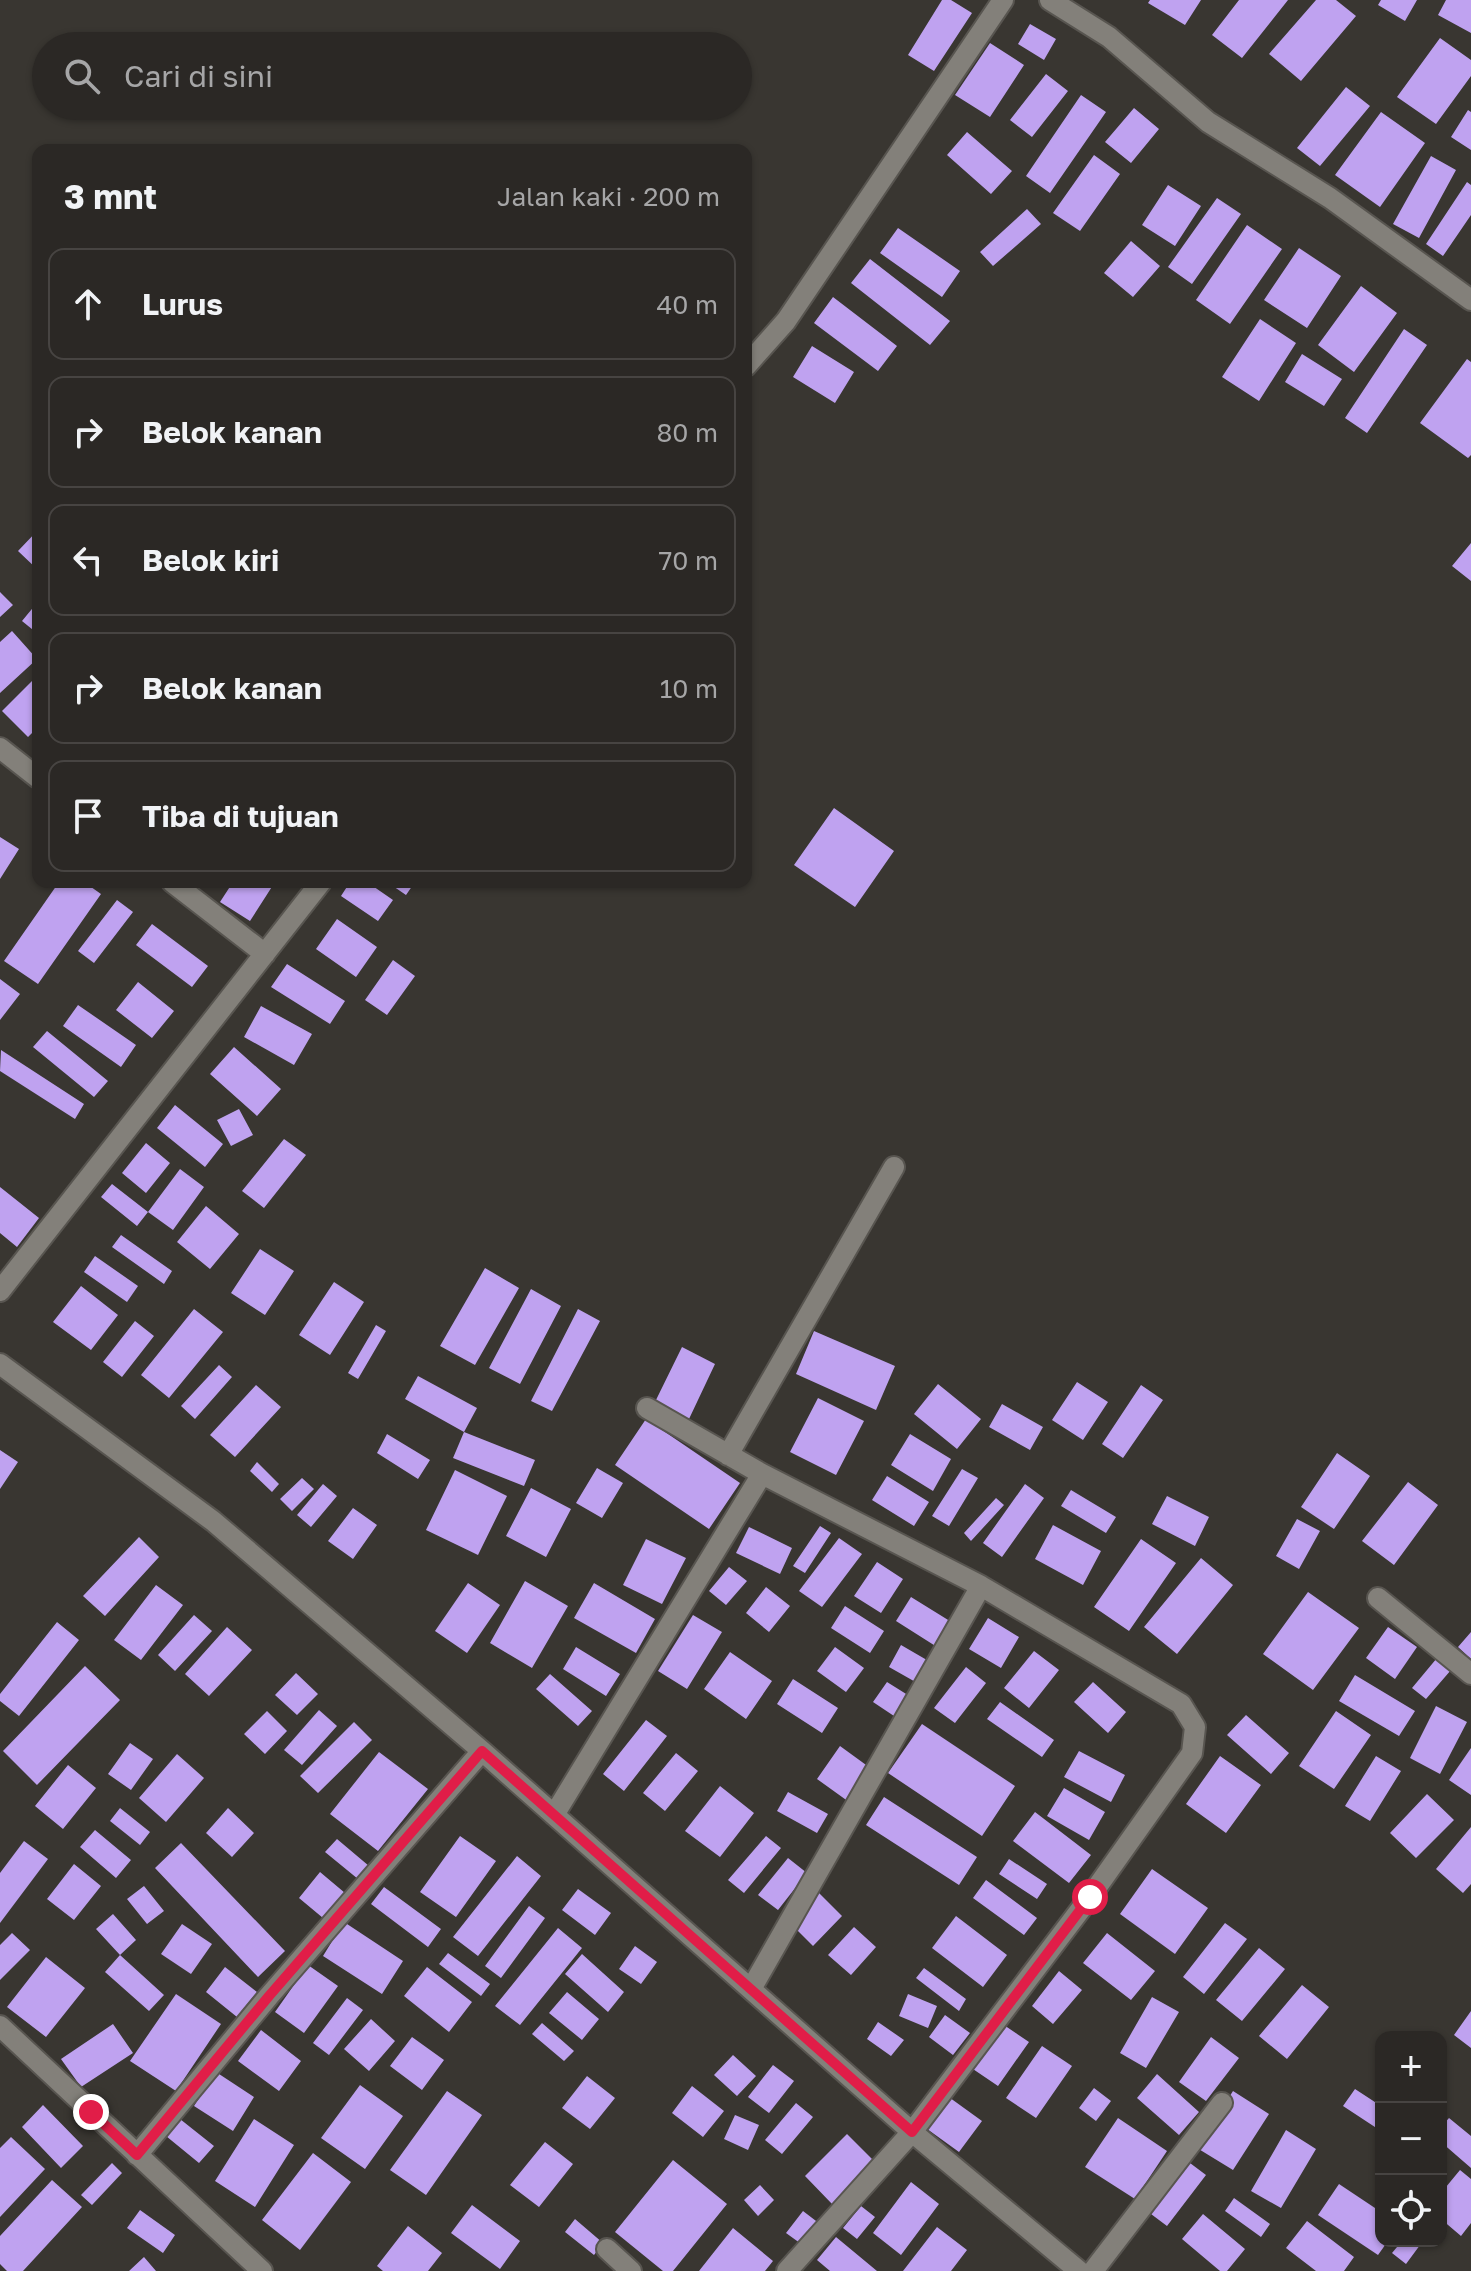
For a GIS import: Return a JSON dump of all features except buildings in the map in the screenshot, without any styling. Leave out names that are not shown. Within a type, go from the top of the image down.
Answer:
[{"type":"street","points":[[752,359],[786,321],[1003,0]]},
{"type":"street","points":[[1050,0],[1109,37],[1208,122],[1330,198],[1471,300]]},
{"type":"street","points":[[0,748],[32,773]]},
{"type":"street","points":[[180,888],[265,954]]},
{"type":"street","points":[[0,1291],[316,888]]},
{"type":"street","points":[[728,1455],[894,1167]]},
{"type":"street","points":[[0,1364],[213,1521],[482,1751],[912,2132],[1079,2271]]},
{"type":"street","points":[[647,1408],[762,1474],[981,1586],[1181,1704],[1195,1727],[1192,1753],[1090,1897],[912,2132],[787,2271]]},
{"type":"street","points":[[554,1815],[762,1474]]},
{"type":"street","points":[[751,1989],[981,1586]]},
{"type":"street","points":[[1378,1598],[1471,1674]]},
{"type":"street","points":[[137,2155],[269,1996],[482,1751]]},
{"type":"street","points":[[0,2026],[262,2271]]},
{"type":"street","points":[[1093,2271],[1222,2103]]},
{"type":"street","points":[[607,2249],[631,2271]]},
{"type":"route","points":[[91,2112],[137,2155],[269,1996],[482,1751],[912,2132],[1090,1897]]}]
